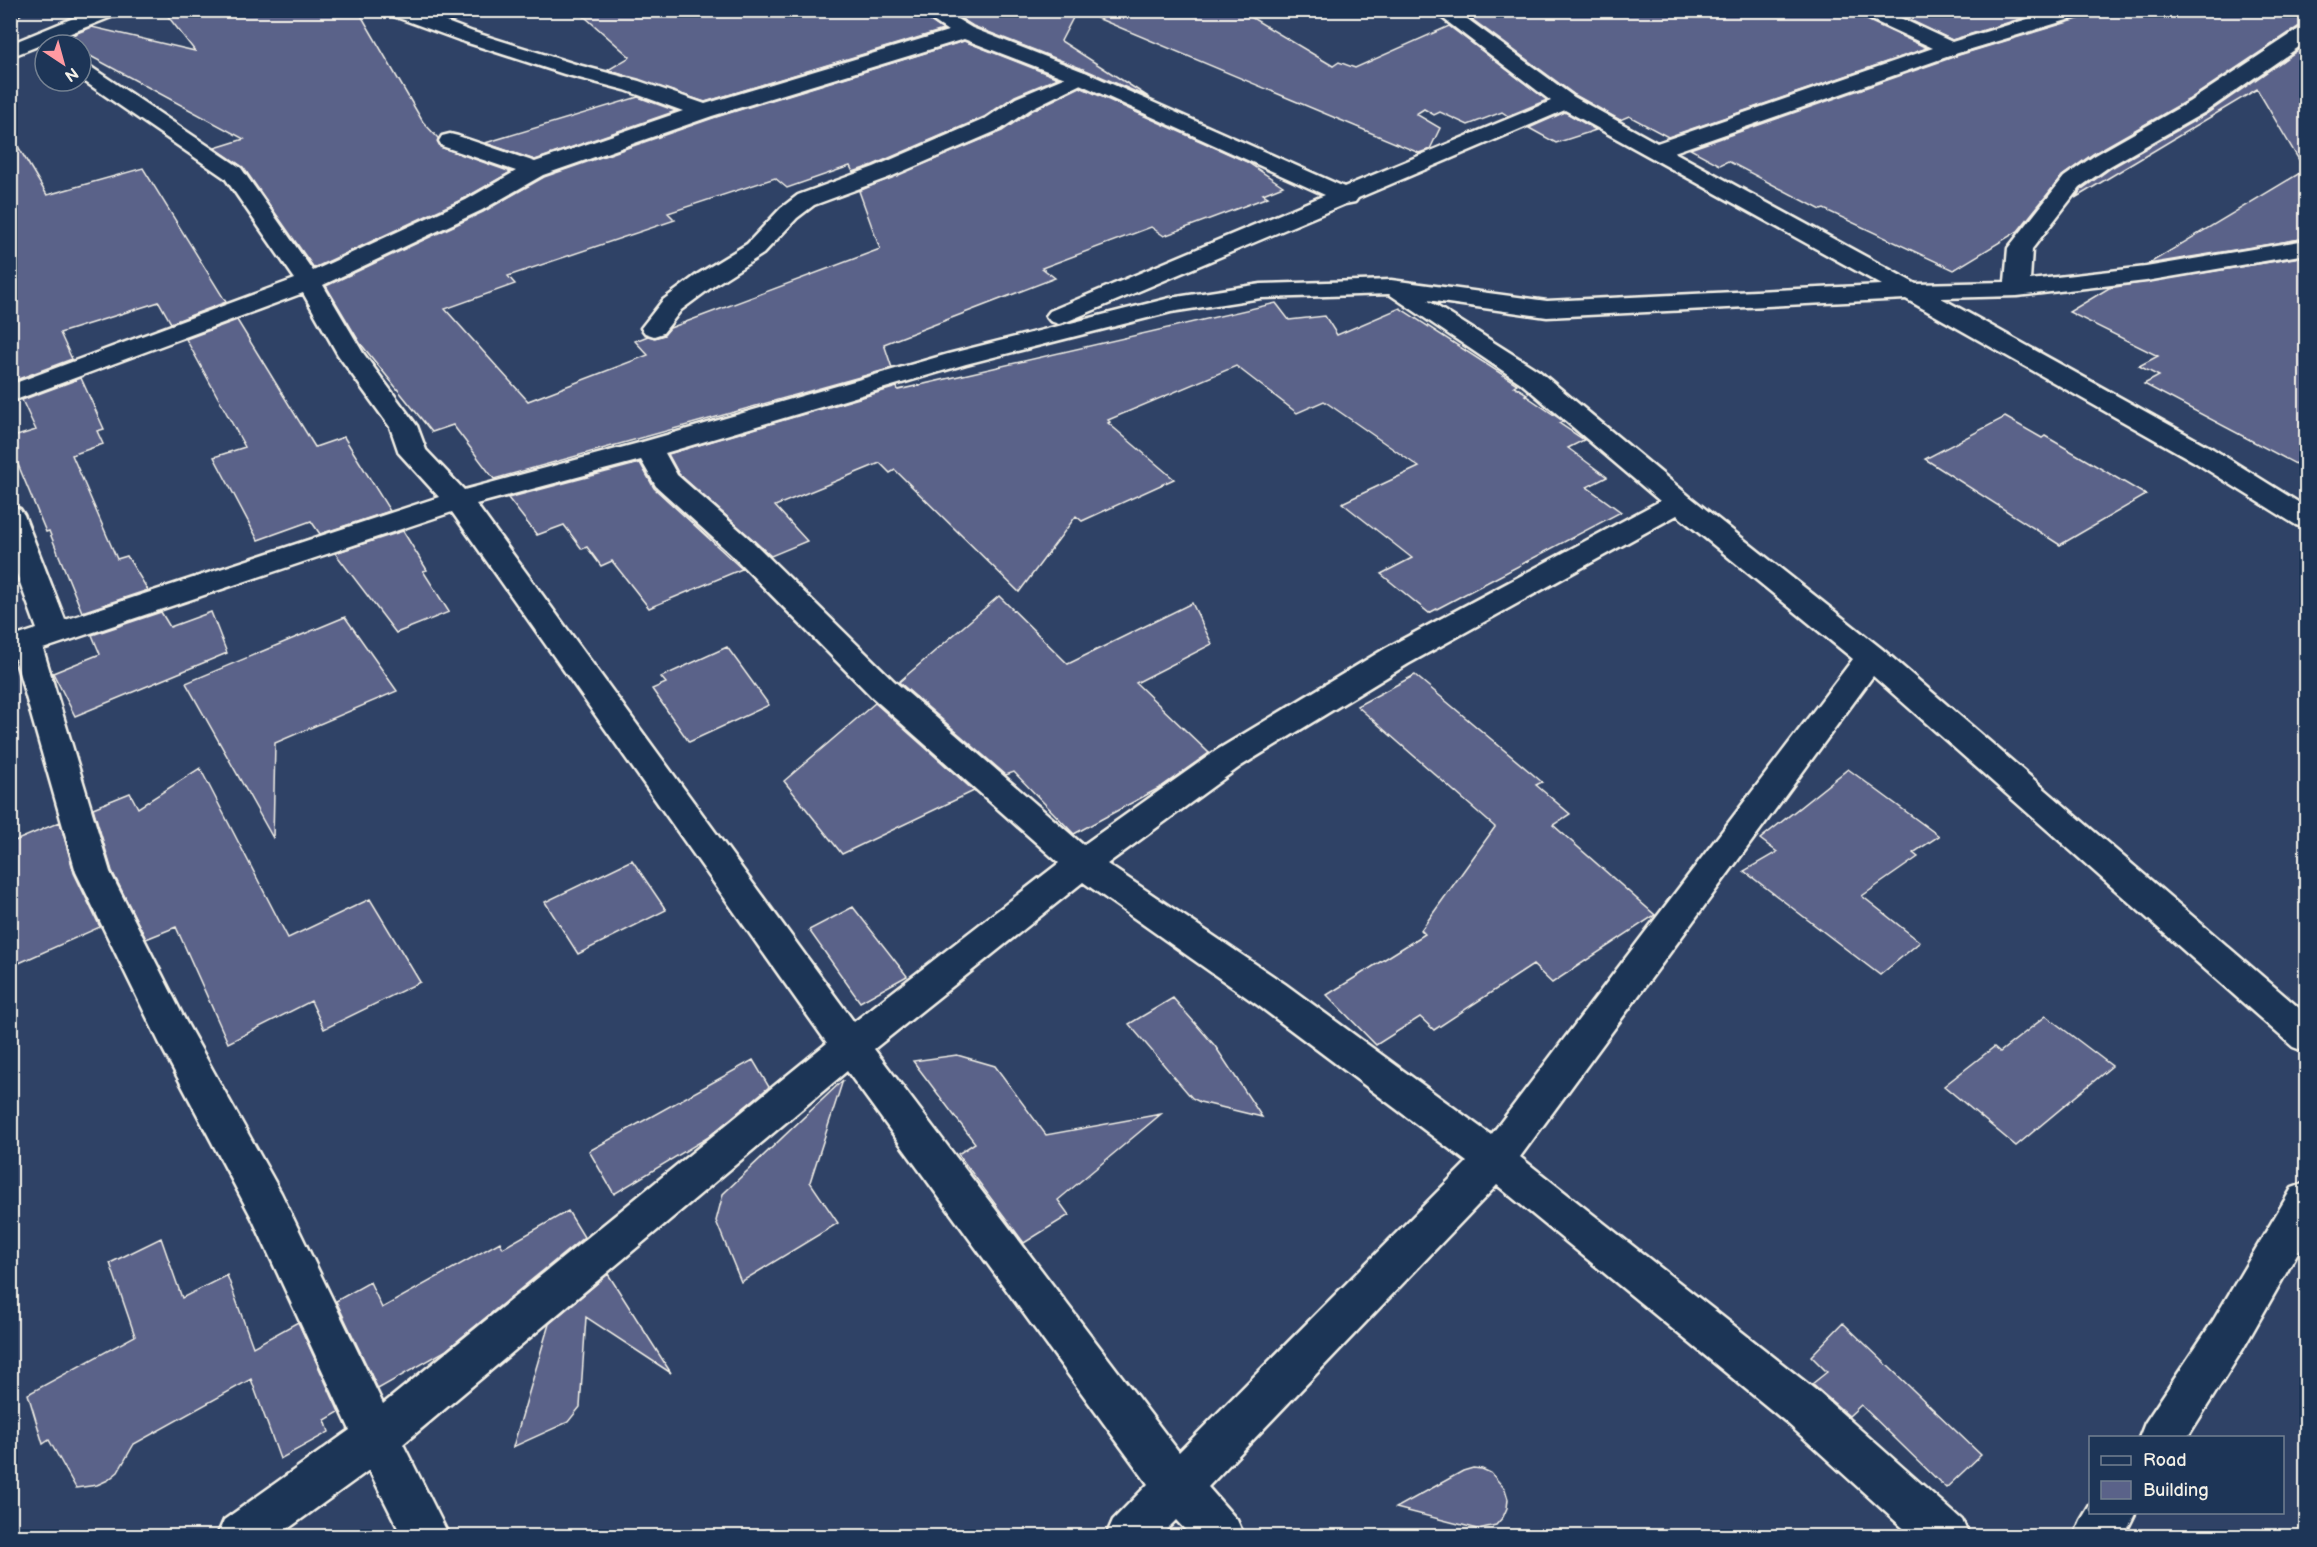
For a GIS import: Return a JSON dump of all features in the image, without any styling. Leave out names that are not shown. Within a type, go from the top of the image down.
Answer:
[{"type":"street","points":[[63,33],[112,10]]},
{"type":"street","points":[[395,10],[466,36],[571,70],[632,85],[704,111]]},
{"type":"street","points":[[927,10],[965,32],[1080,77],[1347,196]]},
{"type":"street","points":[[1866,10],[1951,49]]},
{"type":"street","points":[[1654,151],[1951,49],[2080,10]]},
{"type":"street","points":[[1447,11],[1566,102],[2204,455],[2307,519]]},
{"type":"street","points":[[10,394],[309,282],[474,206],[535,170],[704,111],[965,32]]},
{"type":"street","points":[[2017,289],[2020,248],[2073,182],[2102,161],[2197,107],[2307,33]]},
{"type":"street","points":[[10,36],[33,41]]},
{"type":"street","points":[[10,51],[33,45]]},
{"type":"street","points":[[93,77],[233,172],[309,282],[351,355],[403,426],[413,453],[458,500],[850,1046],[1178,1488],[1221,1536]]},
{"type":"street","points":[[654,328],[672,305],[707,279],[755,249],[789,213],[806,200],[882,172],[993,124],[1024,104],[1080,77]]},
{"type":"street","points":[[957,358],[1566,102]]},
{"type":"street","points":[[450,141],[535,170]]},
{"type":"street","points":[[31,643],[458,500],[649,449],[957,358],[1170,305],[1262,291],[1391,287],[1547,309],[1911,291],[2017,289],[2146,274],[2307,247]]},
{"type":"street","points":[[1391,287],[1530,377],[1678,502],[1871,657],[2307,1036]]},
{"type":"street","points":[[649,449],[666,480],[742,548],[883,689],[1082,864],[1272,995],[1495,1160],[1802,1407],[1946,1536]]},
{"type":"street","points":[[240,1536],[376,1438],[850,1046],[1082,864],[1229,758],[1397,656],[1678,502]]},
{"type":"street","points":[[10,515],[31,643],[93,872],[172,1033],[267,1206],[376,1438],[426,1536]]},
{"type":"street","points":[[1130,1536],[1495,1160],[1871,657]]},
{"type":"street","points":[[2162,1436],[2228,1335],[2307,1201]]},
{"type":"street","points":[[2097,1536],[2112,1514]]},
{"type":"building","points":[[163,10],[358,10],[423,122],[438,138],[440,147],[511,172],[465,198],[314,268],[243,167],[215,148],[244,139],[93,57],[93,33],[77,33],[92,27],[195,51]]},
{"type":"building","points":[[577,10],[915,10],[943,30],[705,102],[608,70],[630,57]]},
{"type":"building","points":[[947,10],[1077,10],[1061,41],[1150,98],[973,26]]},
{"type":"building","points":[[1078,10],[1239,10],[1333,66],[1339,62],[1355,68],[1449,26],[1547,100],[1508,116],[1502,112],[1468,125],[1440,112],[1434,115],[1424,109],[1416,114],[1440,128],[1430,149],[1419,153]]},
{"type":"building","points":[[1485,10],[1854,10],[1858,16],[1927,48],[1668,137],[1629,116],[1620,120],[1575,95],[1469,17]]},
{"type":"building","points":[[1889,10],[2048,10],[1952,40]]},
{"type":"building","points":[[2092,10],[2307,10],[2307,25],[2298,27],[2188,100],[2093,154],[2062,176],[2018,231],[1954,270],[1824,209],[1821,210],[1728,161],[1720,165],[1690,149],[1959,55],[2088,16]]},
{"type":"building","points":[[964,41],[1058,78],[1015,96],[984,117],[873,165],[853,172],[850,166],[787,188],[775,178],[668,213],[675,220],[508,276],[515,284],[445,309],[528,401],[648,355],[635,341],[648,336],[655,338],[664,335],[670,328],[880,249],[859,191],[1002,131],[1033,110],[1080,87],[1247,162],[1283,186],[1263,194],[1268,197],[1164,236],[1151,227],[1042,268],[1055,278],[884,344],[892,368],[494,479],[453,425],[432,432],[360,343],[326,286],[483,212],[544,177],[713,118]]},
{"type":"building","points":[[2307,44],[2307,238],[2148,264],[2305,170],[2257,89],[2075,198],[2082,189],[2111,168],[2206,114]]},
{"type":"building","points":[[638,97],[676,111],[535,160],[485,143]]},
{"type":"building","points":[[1565,112],[1596,130],[1556,143],[1529,128]]},
{"type":"building","points":[[10,133],[47,195],[143,168],[226,302],[171,323],[159,302],[60,333],[72,359],[13,381],[10,375]]},
{"type":"building","points":[[2307,256],[2307,470],[2144,384],[2159,376],[2139,366],[2158,356],[2069,312],[2109,288]]},
{"type":"building","points":[[1276,303],[1289,320],[1325,316],[1337,335],[1400,308],[1517,384],[1514,386],[1563,421],[1559,423],[1584,440],[1568,448],[1607,477],[1587,487],[1621,512],[1429,613],[1381,574],[1412,558],[1342,503],[1419,467],[1324,401],[1297,413],[1236,366],[1108,420],[1110,422],[1108,423],[1174,479],[1082,521],[1076,516],[1019,592],[895,470],[890,473],[880,463],[775,506],[807,541],[771,556],[679,474],[668,454],[897,387],[898,390]]},
{"type":"building","points":[[237,320],[315,447],[344,437],[390,511],[320,534],[311,521],[258,540],[214,457],[245,447],[186,339]]},
{"type":"building","points":[[81,378],[104,429],[97,431],[103,444],[72,455],[117,559],[127,556],[148,590],[82,612],[10,445],[10,438],[36,430],[22,400]]},
{"type":"building","points":[[2005,417],[2042,438],[2045,436],[2146,495],[2060,545],[1925,459]]},
{"type":"building","points":[[640,463],[654,488],[742,569],[649,608],[612,561],[601,566],[587,547],[582,549],[564,525],[537,535],[508,498]]},
{"type":"building","points":[[403,531],[427,570],[423,571],[449,612],[396,633],[335,553]]},
{"type":"building","points":[[999,596],[1068,664],[1192,603],[1212,644],[1136,683],[1209,753],[1161,787],[1074,834],[1014,772],[1006,775],[899,682]]},
{"type":"building","points":[[161,612],[170,627],[211,612],[227,653],[75,716],[53,673],[100,654],[92,635]]},
{"type":"building","points":[[345,617],[397,691],[275,743],[273,838],[186,683]]},
{"type":"building","points":[[727,647],[769,705],[689,742],[652,689],[666,683],[661,677]]},
{"type":"building","points":[[1415,675],[1542,782],[1536,785],[1570,814],[1553,825],[1655,915],[1552,983],[1533,965],[1434,1030],[1420,1017],[1376,1045],[1327,995],[1425,934],[1421,930],[1495,827],[1357,706]]},
{"type":"building","points":[[875,703],[974,791],[842,854],[784,781]]},
{"type":"building","points":[[200,768],[288,938],[370,899],[420,982],[324,1029],[311,1001],[228,1043],[176,927],[146,939],[112,871],[93,808],[130,793],[138,808]]},
{"type":"building","points":[[1848,769],[1939,836],[1913,853],[1918,857],[1862,896],[1920,942],[1880,975],[1744,871],[1777,852],[1760,839]]},
{"type":"building","points":[[60,822],[74,873],[100,927],[10,967],[10,843]]},
{"type":"building","points":[[632,860],[666,910],[578,954],[545,902]]},
{"type":"building","points":[[853,907],[907,976],[860,1002],[809,930]]},
{"type":"building","points":[[1173,998],[1215,1046],[1262,1117],[1192,1098],[1129,1024]]},
{"type":"building","points":[[2046,1016],[2112,1066],[2016,1146],[1944,1086],[1994,1047],[2000,1052]]},
{"type":"building","points":[[957,1055],[995,1066],[1046,1135],[1161,1114],[1058,1200],[1069,1215],[1024,1243],[958,1154],[975,1143],[913,1061]]},
{"type":"building","points":[[753,1060],[769,1087],[707,1138],[614,1194],[589,1151]]},
{"type":"building","points":[[843,1080],[810,1182],[838,1223],[741,1282],[716,1221],[723,1194]]},
{"type":"building","points":[[568,1211],[584,1237],[445,1351],[378,1389],[336,1301],[370,1282],[382,1308],[500,1242],[503,1248]]},
{"type":"building","points":[[161,1238],[182,1298],[227,1275],[253,1347],[298,1322],[339,1412],[325,1420],[329,1432],[280,1459],[251,1379],[134,1444],[118,1472],[108,1480],[97,1485],[76,1488],[49,1440],[43,1444],[28,1394],[135,1336],[110,1263]]},
{"type":"building","points":[[608,1274],[671,1373],[586,1317],[580,1407],[568,1422],[513,1447],[549,1324]]},
{"type":"building","points":[[1843,1323],[1981,1455],[1946,1488],[1861,1405],[1849,1416],[1812,1384],[1827,1372],[1811,1356]]},
{"type":"building","points":[[1473,1468],[1491,1473],[1505,1489],[1508,1499],[1507,1508],[1496,1525],[1478,1529],[1396,1508],[1463,1471]]}]
